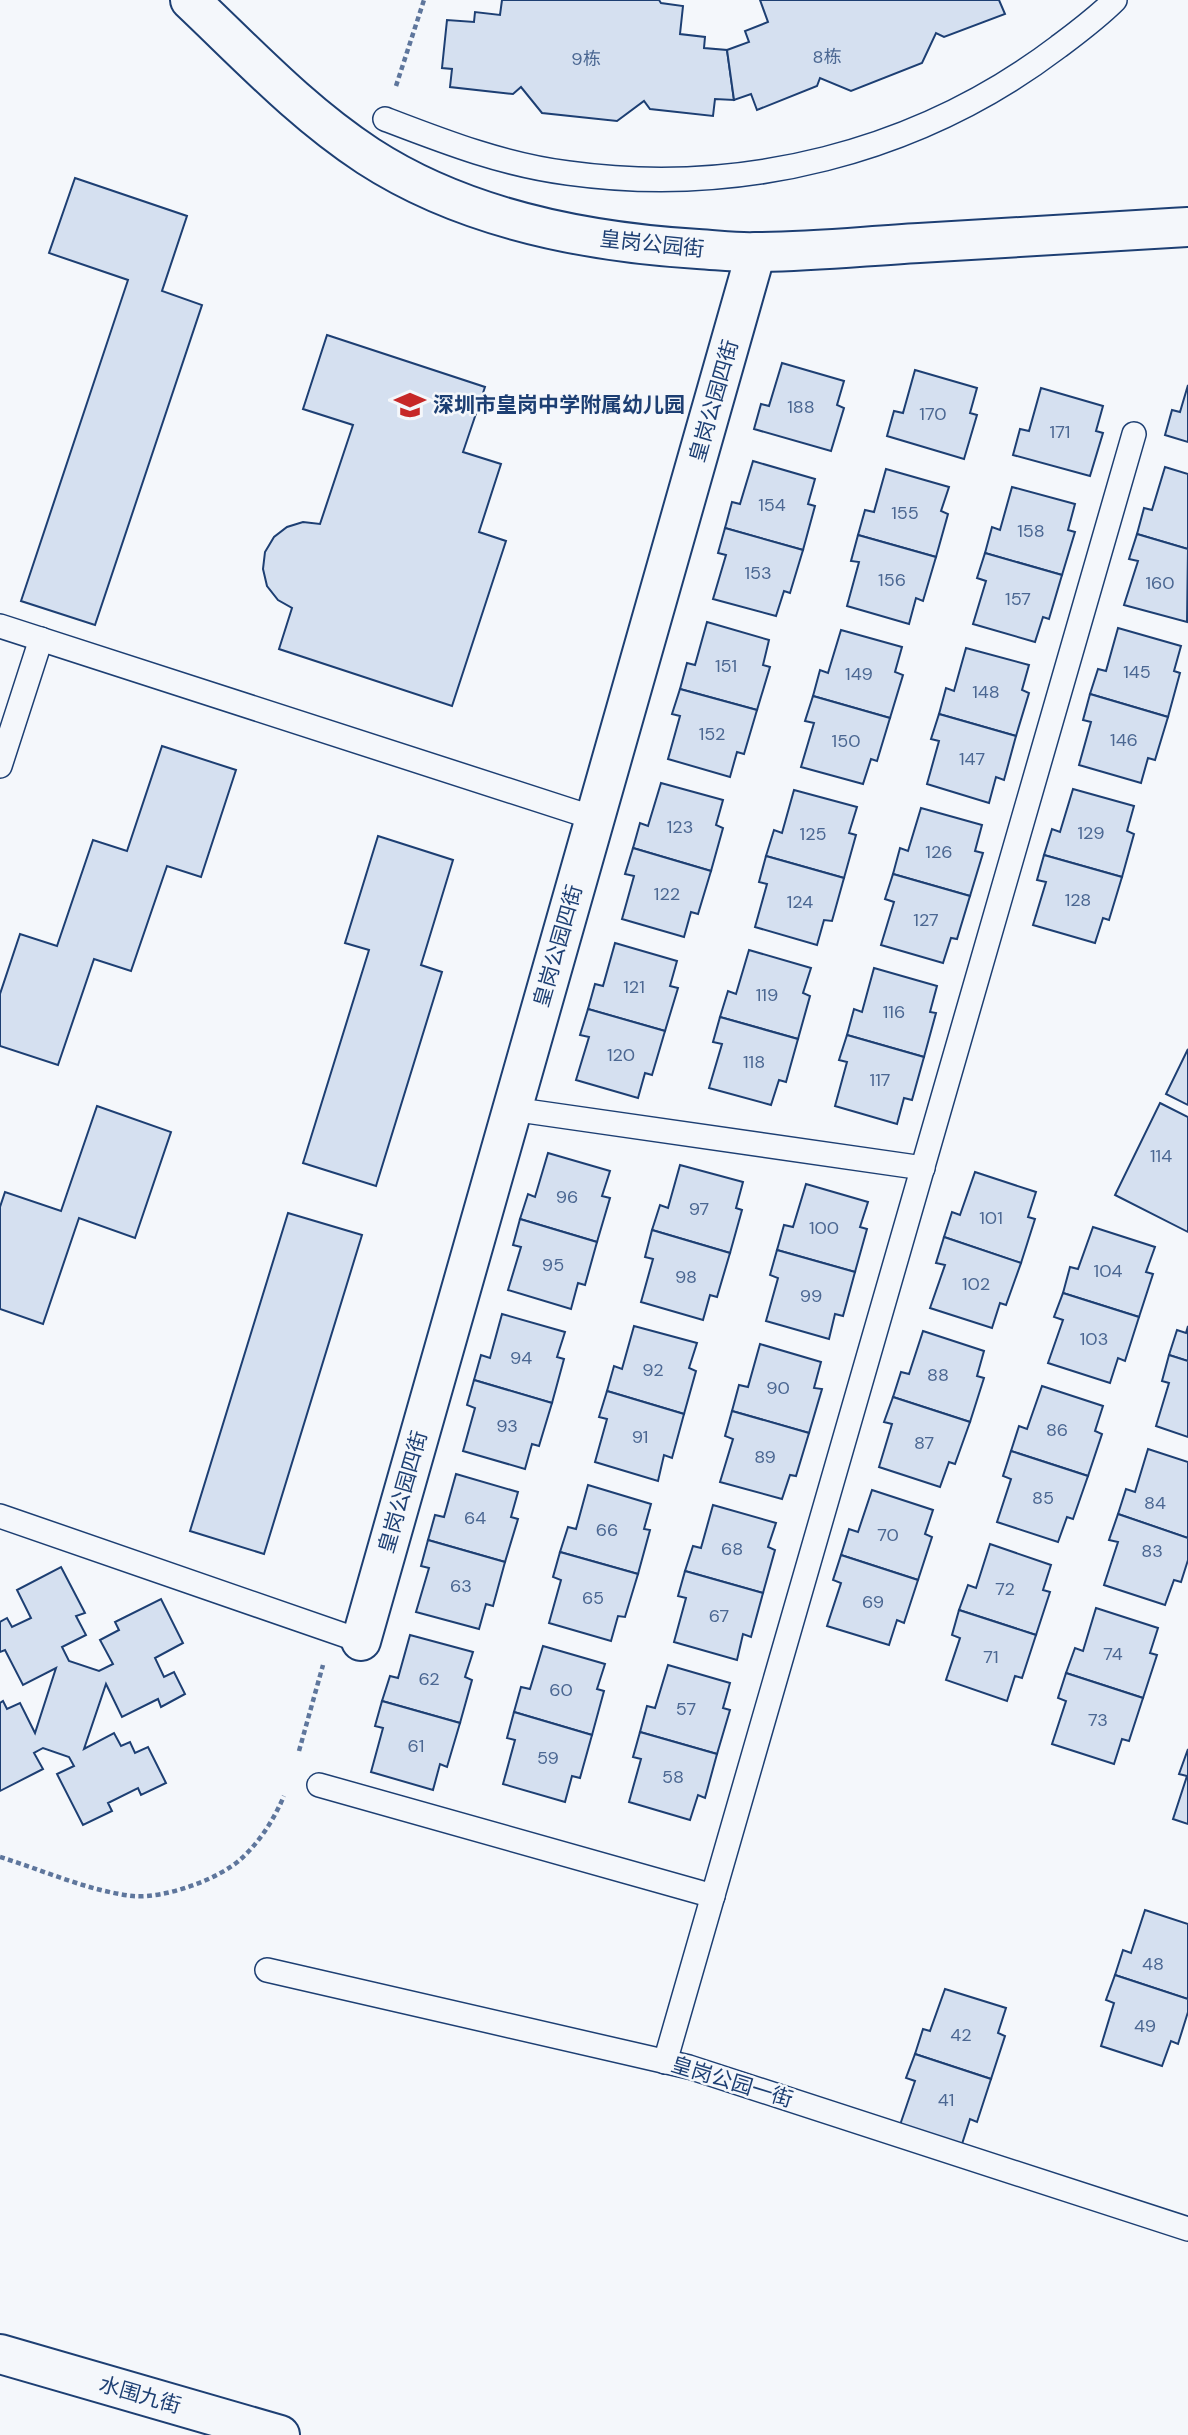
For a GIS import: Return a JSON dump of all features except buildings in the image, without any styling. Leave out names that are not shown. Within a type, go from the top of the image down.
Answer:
[{"type":"street","name":"皇岗公园街","points":[[190,0],[332,130],[369,157],[442,194],[489,212],[575,235],[626,243],[756,252],[1188,227]]},
{"type":"street","name":"皇岗公园四街","points":[[361,1641],[756,252]]},
{"type":"street","name":"水围九街","points":[[0,2354],[280,2435]]},
{"type":"lane","points":[[385,119],[474,153],[567,173],[662,180],[758,174],[851,153],[940,120],[1023,73],[1100,15],[1115,0]]},
{"type":"lane","points":[[665,2062],[1134,434]]},
{"type":"lane","points":[[0,626],[594,818]]},
{"type":"lane","points":[[0,766],[41,639]]},
{"type":"lane","points":[[512,1110],[923,1168]]},
{"type":"lane","points":[[0,1516],[361,1641]]},
{"type":"lane","points":[[319,1786],[713,1896]]},
{"type":"lane","name":"皇岗公园一街","points":[[267,1970],[665,2062],[715,2076],[1188,2229]]},
{"type":"path","points":[[385,119],[424,0]]},
{"type":"path","points":[[297,1759],[325,1657],[361,1641]]},
{"type":"path","points":[[0,1857],[113,1893],[137,1896],[164,1893],[190,1886],[240,1860],[261,1837],[278,1810],[288,1784]]},
{"type":"place","name":"深圳市皇岗中学附属幼儿园","points":[[410,405]]}]
